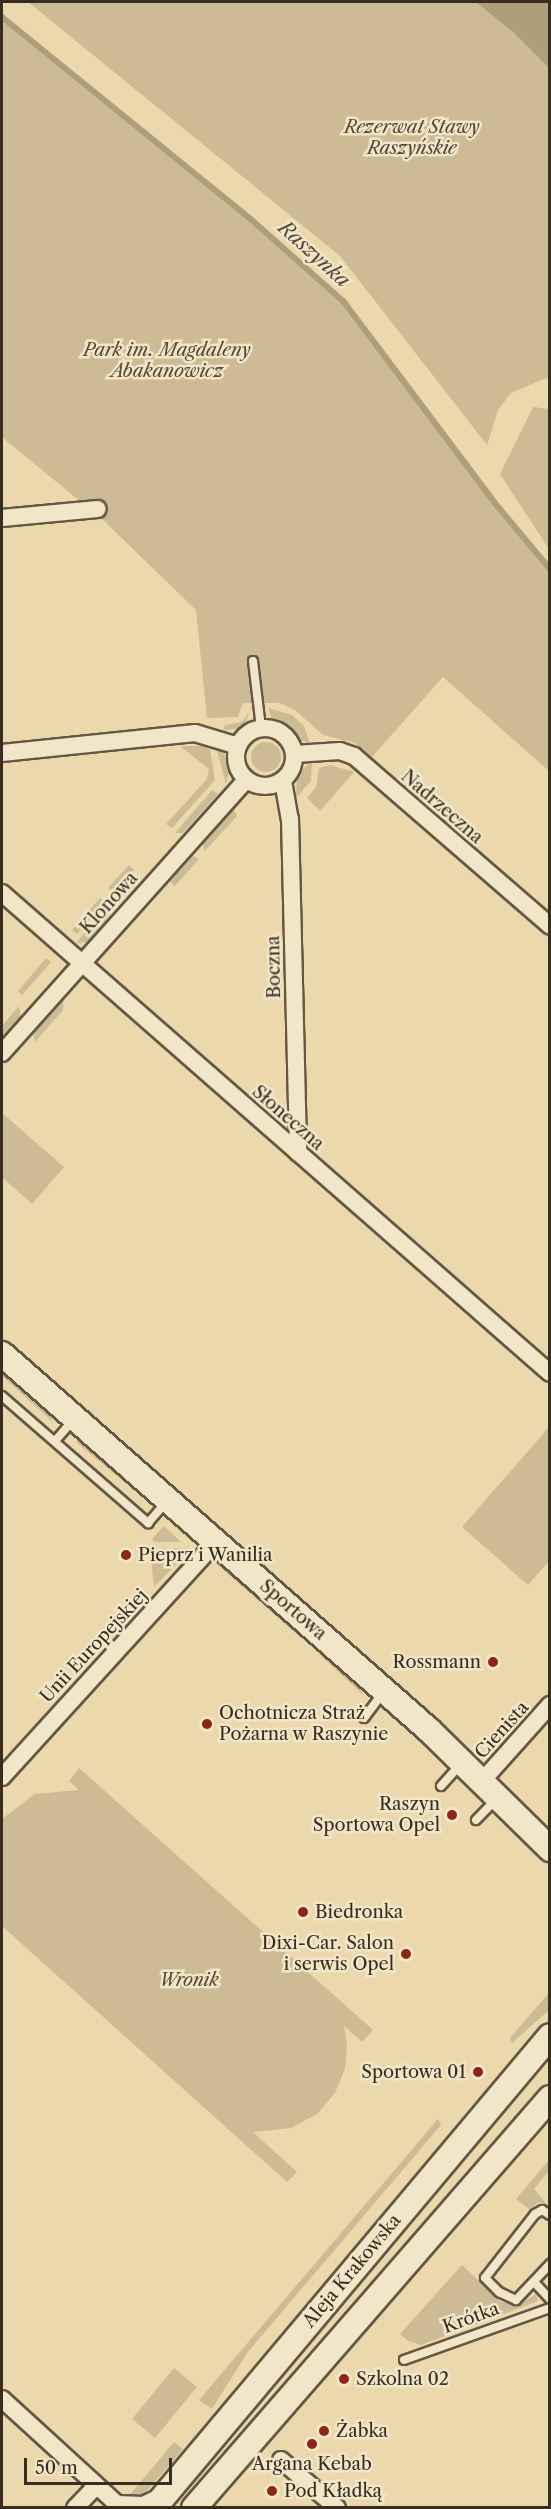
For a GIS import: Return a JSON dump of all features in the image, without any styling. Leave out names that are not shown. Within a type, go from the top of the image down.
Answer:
[{"type":"main road","name":"Sportowa","points":[[2,1354],[463,1761],[549,1850]]},
{"type":"main road","name":"Aleja Krakowska","points":[[161,2500],[549,2036]]},
{"type":"main road","name":"Aleja Krakowska","points":[[194,2508],[549,2098]]},
{"type":"street","points":[[2,518],[98,509]]},
{"type":"street","points":[[261,728],[279,731],[287,736],[295,754],[292,769],[283,781],[264,787],[246,780],[237,764],[238,746],[243,737],[261,728]]},
{"type":"street","points":[[2,753],[195,733],[238,746]]},
{"type":"street","name":"Nadrzeczna","points":[[295,754],[340,751],[354,756],[549,926]]},
{"type":"street","name":"Klonowa","points":[[2,1053],[246,780]]},
{"type":"street","name":"Boczna","points":[[283,781],[290,819],[298,1153]]},
{"type":"street","name":"Słoneczna","points":[[2,893],[549,1373]]},
{"type":"street","name":"Unii Europejskiej","points":[[2,1777],[216,1542]]},
{"type":"street","name":"Cienista","points":[[491,1788],[549,1705]]},
{"type":"street","points":[[2,2399],[117,2506],[143,2505],[161,2500]]},
{"type":"street","points":[[281,2460],[337,2508]]},
{"type":"street","points":[[75,2508],[96,2486]]},
{"type":"lane","points":[[253,661],[261,728]]},
{"type":"lane","points":[[2,1396],[148,1523],[168,1500]]},
{"type":"lane","points":[[54,1441],[75,1418]]},
{"type":"lane","points":[[364,1718],[385,1691]]},
{"type":"lane","points":[[441,1786],[463,1761]]},
{"type":"lane","points":[[476,1820],[491,1788]]},
{"type":"lane","points":[[549,2215],[542,2211],[534,2214],[485,2275],[486,2281],[512,2300],[520,2298],[549,2264]]},
{"type":"lane","points":[[534,2282],[549,2299]]},
{"type":"lane","name":"Krótka","points":[[404,2360],[549,2308]]},
{"type":"green space","name":"Rezerwat Stawy Raszyńskie","points":[[28,2],[549,2],[549,377],[511,393],[498,410],[487,445],[340,256]]},
{"type":"green space","name":"Park im. Magdaleny Abakanowicz","points":[[2,17],[254,222],[344,302],[494,502],[549,569],[549,771],[443,677],[371,758],[355,743],[323,735],[295,710],[280,703],[243,703],[238,717],[207,718],[196,610],[104,521],[2,437]]},
{"type":"green space","points":[[533,407],[549,409],[549,549],[500,474]]},
{"type":"green space","points":[[268,708],[292,715],[304,726],[311,746],[272,720]]},
{"type":"green space","points":[[250,711],[243,728],[223,730],[225,725],[242,722]]},
{"type":"green space","points":[[266,742],[277,746],[281,757],[277,768],[266,772],[255,768],[251,757],[255,746]]},
{"type":"green space","points":[[180,746],[205,746],[210,750],[215,780],[172,828],[166,824],[207,779],[209,769]]},
{"type":"green space","points":[[219,746],[231,764],[226,784],[216,747]]},
{"type":"green space","points":[[312,761],[311,781],[296,798],[297,774]]},
{"type":"green space","points":[[330,765],[354,772],[320,811],[307,798],[316,787],[319,768]]},
{"type":"green space","points":[[212,790],[218,794],[183,833],[175,833]]},
{"type":"green space","points":[[233,808],[237,816],[205,851],[202,843]]},
{"type":"green space","points":[[193,856],[199,859],[175,886],[170,881]]},
{"type":"green space","points":[[129,865],[134,870],[114,893],[108,888]]},
{"type":"green space","points":[[100,898],[105,902],[77,934],[72,930]]},
{"type":"green space","points":[[109,905],[108,918],[87,942],[76,943]]},
{"type":"green space","points":[[46,958],[51,962],[22,995],[18,991]]},
{"type":"green space","points":[[64,997],[63,1010],[35,1042],[33,1032]]},
{"type":"green space","points":[[19,1006],[21,1017],[2,1039],[2,1026]]},
{"type":"green space","points":[[2,1113],[64,1167],[32,1204],[2,1177]]},
{"type":"green space","points":[[2,1368],[53,1413],[52,1421],[2,1376]]},
{"type":"green space","points":[[549,1427],[549,1561],[528,1585],[462,1527]]},
{"type":"green space","points":[[80,1437],[150,1499],[150,1503],[76,1442]]},
{"type":"green space","points":[[164,1526],[181,1542],[155,1542],[152,1539]]},
{"type":"green space","points":[[189,1548],[189,1551],[154,1587],[150,1549]]},
{"type":"green space","points":[[213,1561],[224,1564],[298,1629],[300,1637]]},
{"type":"green space","points":[[318,1653],[327,1654],[359,1683],[363,1695]]},
{"type":"green space","name":"Wronik","points":[[79,1768],[373,2030],[362,2042],[344,2026],[347,2045],[345,2069],[335,2093],[317,2114],[291,2128],[253,2132],[297,2172],[287,2182],[2,1926],[2,1819],[35,1794],[79,1790],[69,1781]]},
{"type":"green space","points":[[549,1993],[549,2010],[512,2043],[510,2038]]},
{"type":"green space","points":[[438,2119],[441,2125],[247,2353],[212,2409],[199,2400]]},
{"type":"green space","points":[[549,2160],[549,2171],[534,2189],[549,2207],[539,2202],[529,2209],[516,2199]]},
{"type":"green space","points":[[462,2265],[501,2302],[518,2305],[536,2294],[538,2301],[421,2345],[408,2341],[400,2334]]},
{"type":"green space","points":[[174,2368],[197,2387],[155,2438],[132,2419]]},
{"type":"green space","points":[[174,2442],[183,2449],[145,2493],[128,2497]]},
{"type":"shaded area","points":[[476,2],[549,2],[549,68],[514,33]]},
{"type":"waterway","name":"Raszynka","points":[[2,17],[254,222],[344,302],[494,502],[550,569]]},
{"type":"place","name":"Pieprz i Wanilia","points":[[126,1555]]},
{"type":"place","name":"Rossmann","points":[[493,1662]]},
{"type":"place","name":"Ochotnicza Straż Pożarna w Raszynie","points":[[207,1724]]},
{"type":"place","name":"Raszyn Sportowa Opel","points":[[452,1815]]},
{"type":"place","name":"Biedronka","points":[[303,1912]]},
{"type":"place","name":"Dixi-Car. Salon i serwis Opel","points":[[406,1954]]},
{"type":"place","name":"Sportowa 01","points":[[478,2072]]},
{"type":"place","name":"Szkolna 02","points":[[344,2379]]},
{"type":"place","name":"Żabka","points":[[324,2431]]},
{"type":"place","name":"Argana Kebab","points":[[312,2444]]},
{"type":"place","name":"Pod Kładką","points":[[272,2491]]}]
